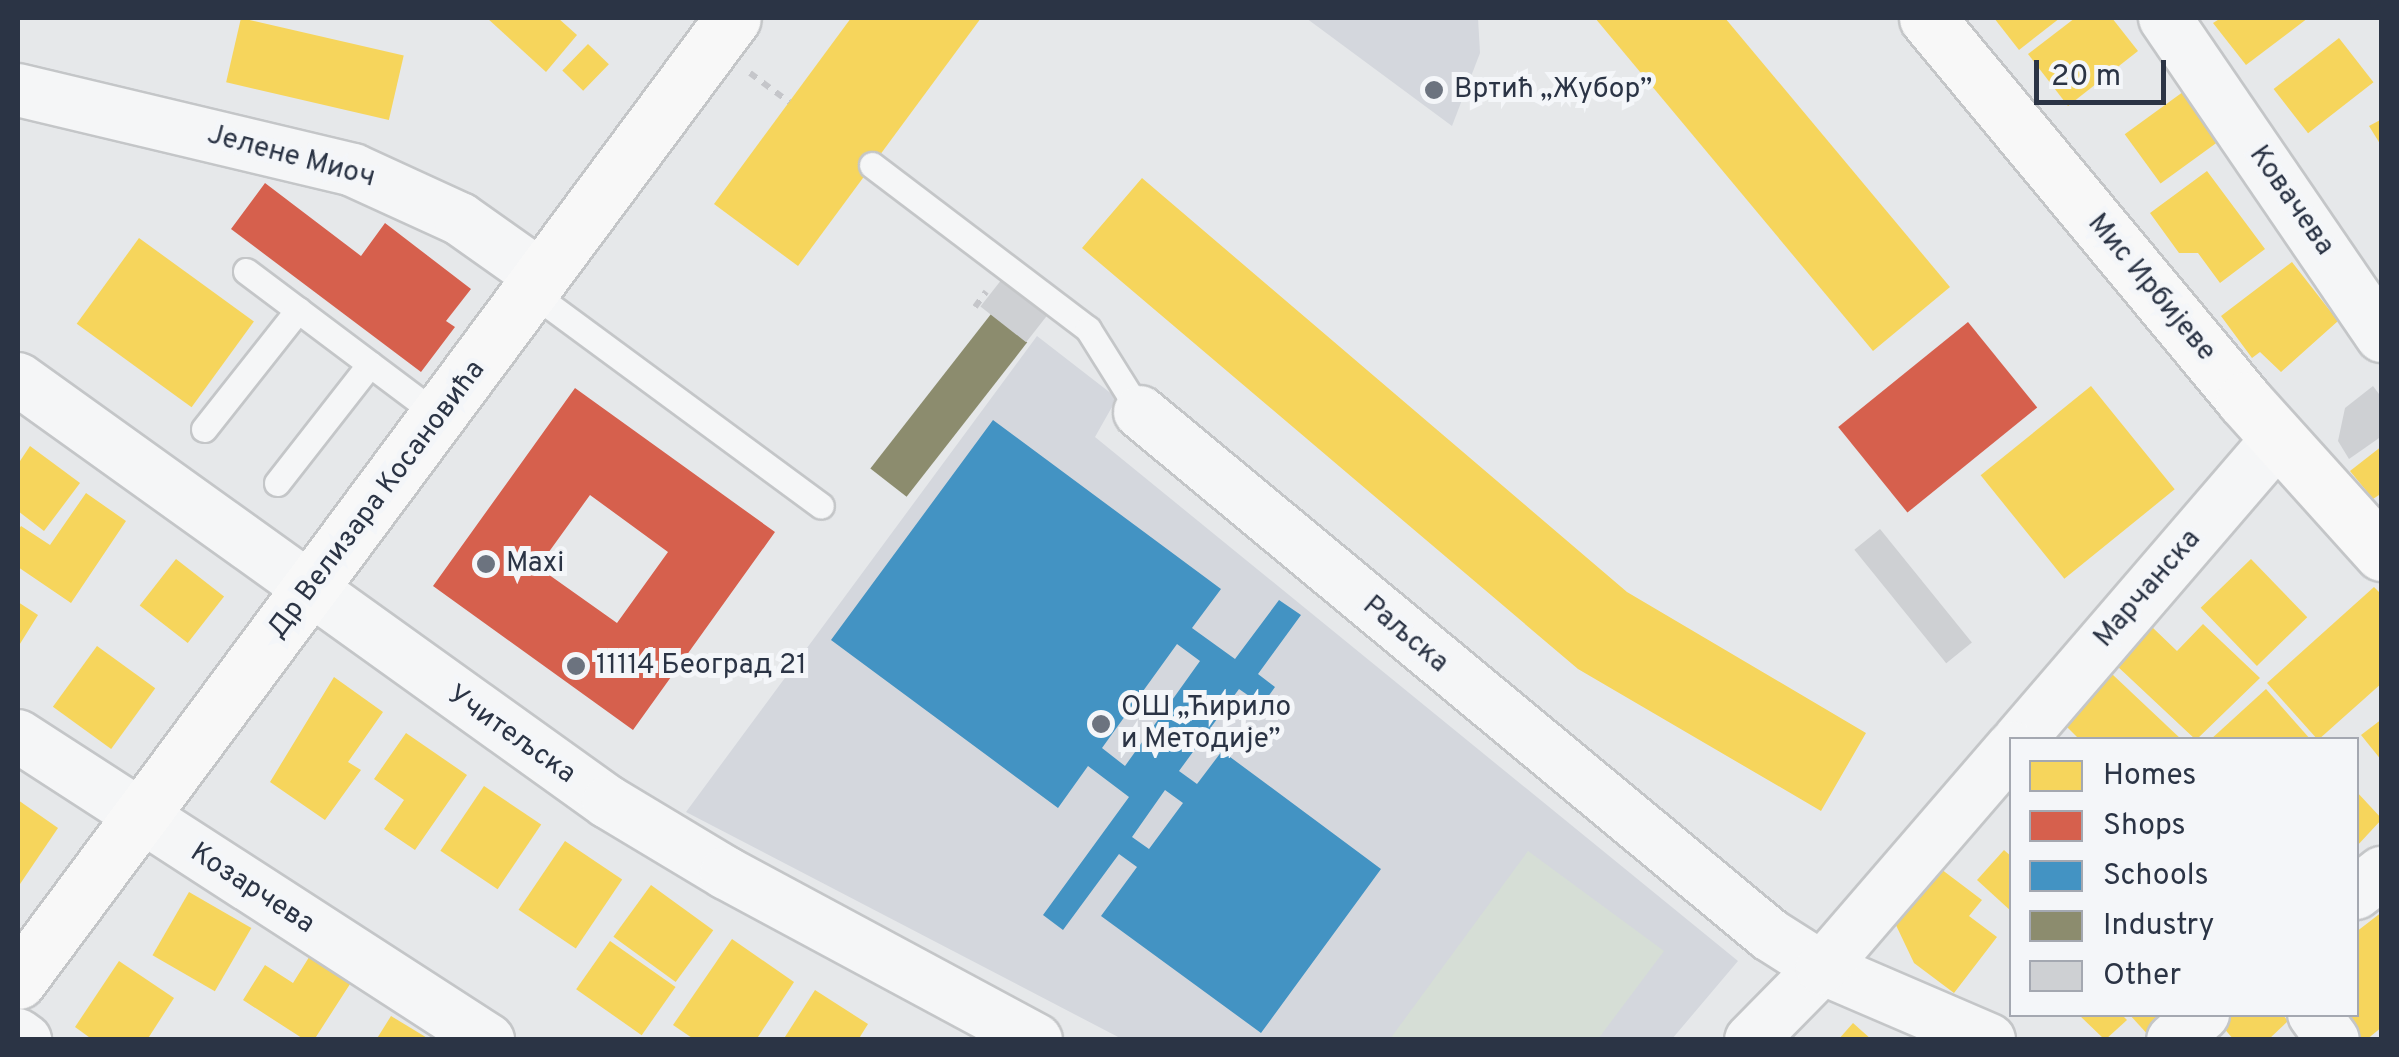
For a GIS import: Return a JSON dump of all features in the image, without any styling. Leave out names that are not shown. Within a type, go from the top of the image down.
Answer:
[{"type":"street","name":"Др Велизара Косановића","points":[[18,981],[733,18]]},
{"type":"street","name":"Мис Ирбијеве","points":[[1927,18],[2278,439],[2382,553]]},
{"type":"street","name":"Ковачева","points":[[2165,18],[2382,336]]},
{"type":"street","name":"Јелене Миоч","points":[[18,90],[354,170],[460,219],[537,284]]},
{"type":"street","name":"Учитељска","points":[[18,379],[310,592],[673,842],[1036,1040]]},
{"type":"street","name":"Раљска","points":[[1140,412],[1770,935],[1822,968],[1989,1040]]},
{"type":"street","name":"Марчанска","points":[[2022,737],[2278,439]]},
{"type":"street","name":"Козарчева","points":[[18,736],[488,1040]]},
{"type":"street","points":[[1751,1040],[1822,968],[2009,751]]},
{"type":"street","points":[[2359,890],[2382,873]]},
{"type":"street","points":[[2173,1040],[2200,1017]]},
{"type":"street","points":[[2316,1017],[2333,1040]]},
{"type":"street","points":[[18,1035],[25,1040]]},
{"type":"lane","name":"Раљска","points":[[872,164],[1088,330],[1140,412]]},
{"type":"lane","points":[[246,271],[439,416]]},
{"type":"lane","points":[[537,284],[821,506]]},
{"type":"lane","points":[[204,429],[298,310]]},
{"type":"lane","points":[[277,483],[370,364]]},
{"type":"shaded area","name":"Вртић „Жубор”","points":[[1306,18],[1478,18],[1480,53],[1452,126]]},
{"type":"shaded area","name":"ОШ „Ћирило и Методије”","points":[[1037,336],[1117,398],[1095,437],[1738,961],[1672,1039],[1122,1039],[686,812]]},
{"type":"shaded area","points":[[1528,851],[1664,951],[1598,1039],[1390,1039]]},
{"type":"building: Homes","points":[[241,18],[404,56],[389,120],[226,82]]},
{"type":"building: Homes","points":[[487,18],[558,18],[577,35],[546,72]]},
{"type":"building: Homes","points":[[851,18],[981,18],[798,266],[714,204]]},
{"type":"building: Homes","points":[[1595,18],[1725,18],[1950,287],[1873,351]]},
{"type":"building: Homes","points":[[1994,18],[2060,18],[2019,50]]},
{"type":"building: Homes","points":[[2075,18],[2112,18],[2138,51],[2068,106],[2028,54]]},
{"type":"building: Homes","points":[[2221,18],[2308,18],[2246,65],[2213,23]]},
{"type":"building: Homes","points":[[2339,38],[2373,82],[2308,133],[2274,89]]},
{"type":"building: Homes","points":[[588,44],[609,64],[583,91],[562,71]]},
{"type":"building: Homes","points":[[2187,89],[2223,138],[2161,184],[2125,134]]},
{"type":"building: Homes","points":[[2382,119],[2382,147],[2369,126]]},
{"type":"building: Homes","points":[[2207,171],[2265,249],[2220,283],[2198,253],[2179,253],[2150,213]]},
{"type":"building: Homes","points":[[1142,178],[1627,592],[1866,733],[1821,811],[1578,669],[1082,248]]},
{"type":"building: Homes","points":[[139,238],[254,321],[192,407],[77,324]]},
{"type":"building: Homes","points":[[2292,262],[2338,321],[2281,372],[2260,352],[2252,358],[2221,316]]},
{"type":"building: Homes","points":[[2091,386],[2175,489],[2064,579],[1981,475]]},
{"type":"building: Homes","points":[[30,446],[80,483],[44,531],[18,511],[18,464]]},
{"type":"building: Homes","points":[[2382,446],[2382,493],[2373,499],[2350,471]]},
{"type":"building: Homes","points":[[86,493],[126,521],[71,603],[18,567],[18,531],[21,526],[50,545]]},
{"type":"building: Homes","points":[[176,559],[224,597],[188,643],[140,605]]},
{"type":"building: Homes","points":[[2251,559],[2307,617],[2257,666],[2201,608]]},
{"type":"building: Homes","points":[[2374,587],[2382,595],[2382,683],[2321,737],[2315,737],[2267,683]]},
{"type":"building: Homes","points":[[18,602],[38,615],[18,647]]},
{"type":"building: Homes","points":[[2203,624],[2260,678],[2199,737],[2193,737],[2116,665],[2152,627],[2177,651]]},
{"type":"building: Homes","points":[[97,646],[155,688],[111,749],[53,707]]},
{"type":"building: Homes","points":[[2112,674],[2179,737],[2077,737],[2065,725]]},
{"type":"building: Homes","points":[[334,677],[383,712],[348,762],[361,770],[325,820],[270,782]]},
{"type":"building: Homes","points":[[2266,689],[2308,737],[2213,737]]},
{"type":"building: Homes","points":[[2382,719],[2382,761],[2361,735]]},
{"type":"building: Homes","points":[[406,733],[467,775],[415,850],[384,829],[404,800],[374,779]]},
{"type":"building: Homes","points":[[484,786],[541,825],[498,889],[440,851]]},
{"type":"building: Homes","points":[[2359,794],[2382,819],[2359,844]]},
{"type":"building: Homes","points":[[18,800],[58,828],[18,887]]},
{"type":"building: Homes","points":[[565,841],[622,880],[576,948],[519,910]]},
{"type":"building: Homes","points":[[2004,850],[2009,854],[2009,909],[1977,880]]},
{"type":"building: Homes","points":[[1937,866],[1982,900],[1969,916],[1997,937],[1954,993],[1914,963],[1894,921]]},
{"type":"building: Homes","points":[[651,885],[713,930],[676,982],[613,937]]},
{"type":"building: Homes","points":[[189,892],[251,928],[215,991],[152,955]]},
{"type":"building: Homes","points":[[2382,912],[2382,1027],[2366,1040],[2348,1040],[2330,1017],[2359,1017],[2359,930]]},
{"type":"building: Homes","points":[[732,939],[794,982],[756,1040],[695,1040],[673,1025]]},
{"type":"building: Homes","points":[[610,941],[676,987],[642,1035],[576,989]]},
{"type":"building: Homes","points":[[311,954],[352,981],[314,1040],[305,1040],[243,1000],[265,965],[293,983]]},
{"type":"building: Homes","points":[[119,961],[174,998],[147,1040],[93,1040],[75,1027]]},
{"type":"building: Homes","points":[[815,990],[868,1024],[858,1040],[783,1040]]},
{"type":"building: Homes","points":[[391,1016],[424,1036],[430,1040],[376,1040]]},
{"type":"building: Homes","points":[[2081,1017],[2124,1017],[2127,1020],[2105,1040]]},
{"type":"building: Homes","points":[[2132,1017],[2172,1017],[2150,1037]]},
{"type":"building: Homes","points":[[2285,1017],[2288,1021],[2268,1040],[2234,1040],[2216,1019]]},
{"type":"building: Homes","points":[[1853,1023],[1872,1040],[1838,1040]]},
{"type":"building: Shops","points":[[265,183],[361,256],[385,223],[471,289],[446,321],[455,327],[421,372],[231,229]]},
{"type":"building: Shops","points":[[1968,322],[2037,407],[1907,513],[1838,427]]},
{"type":"building: Shops","points":[[575,388],[775,532],[633,730],[433,586]],"holes":[[[590,495],[668,552],[617,623],[538,567]]]},
{"type":"building: Schools","points":[[993,420],[1221,589],[1192,628],[1235,659],[1279,600],[1301,615],[1258,674],[1275,687],[1262,705],[1239,689],[1179,771],[1197,784],[1222,751],[1381,869],[1261,1033],[1101,916],[1137,867],[1119,854],[1063,930],[1043,915],[1129,797],[1088,766],[1058,808],[831,640]],"holes":[[[1177,644],[1200,661],[1125,766],[1102,748]],[[1165,790],[1183,803],[1149,849],[1132,837]]]},
{"type":"building: Industry","points":[[991,314],[1027,342],[907,497],[870,468]]},
{"type":"building: Other","points":[[1002,279],[1048,315],[1026,342],[980,307]]},
{"type":"building: Other","points":[[2373,386],[2382,398],[2382,436],[2349,459],[2338,441],[2345,408]]},
{"type":"building: Other","points":[[1880,529],[1972,642],[1946,663],[1854,550]]},
{"type":"place","name":"Вртић „Жубор”","points":[[1434,90]]},
{"type":"place","name":"Maxi","points":[[486,564]]},
{"type":"place","name":"11114 Београд 21","points":[[576,666]]},
{"type":"place","name":"ОШ „Ћирило и Методије”","points":[[1101,724]]}]
